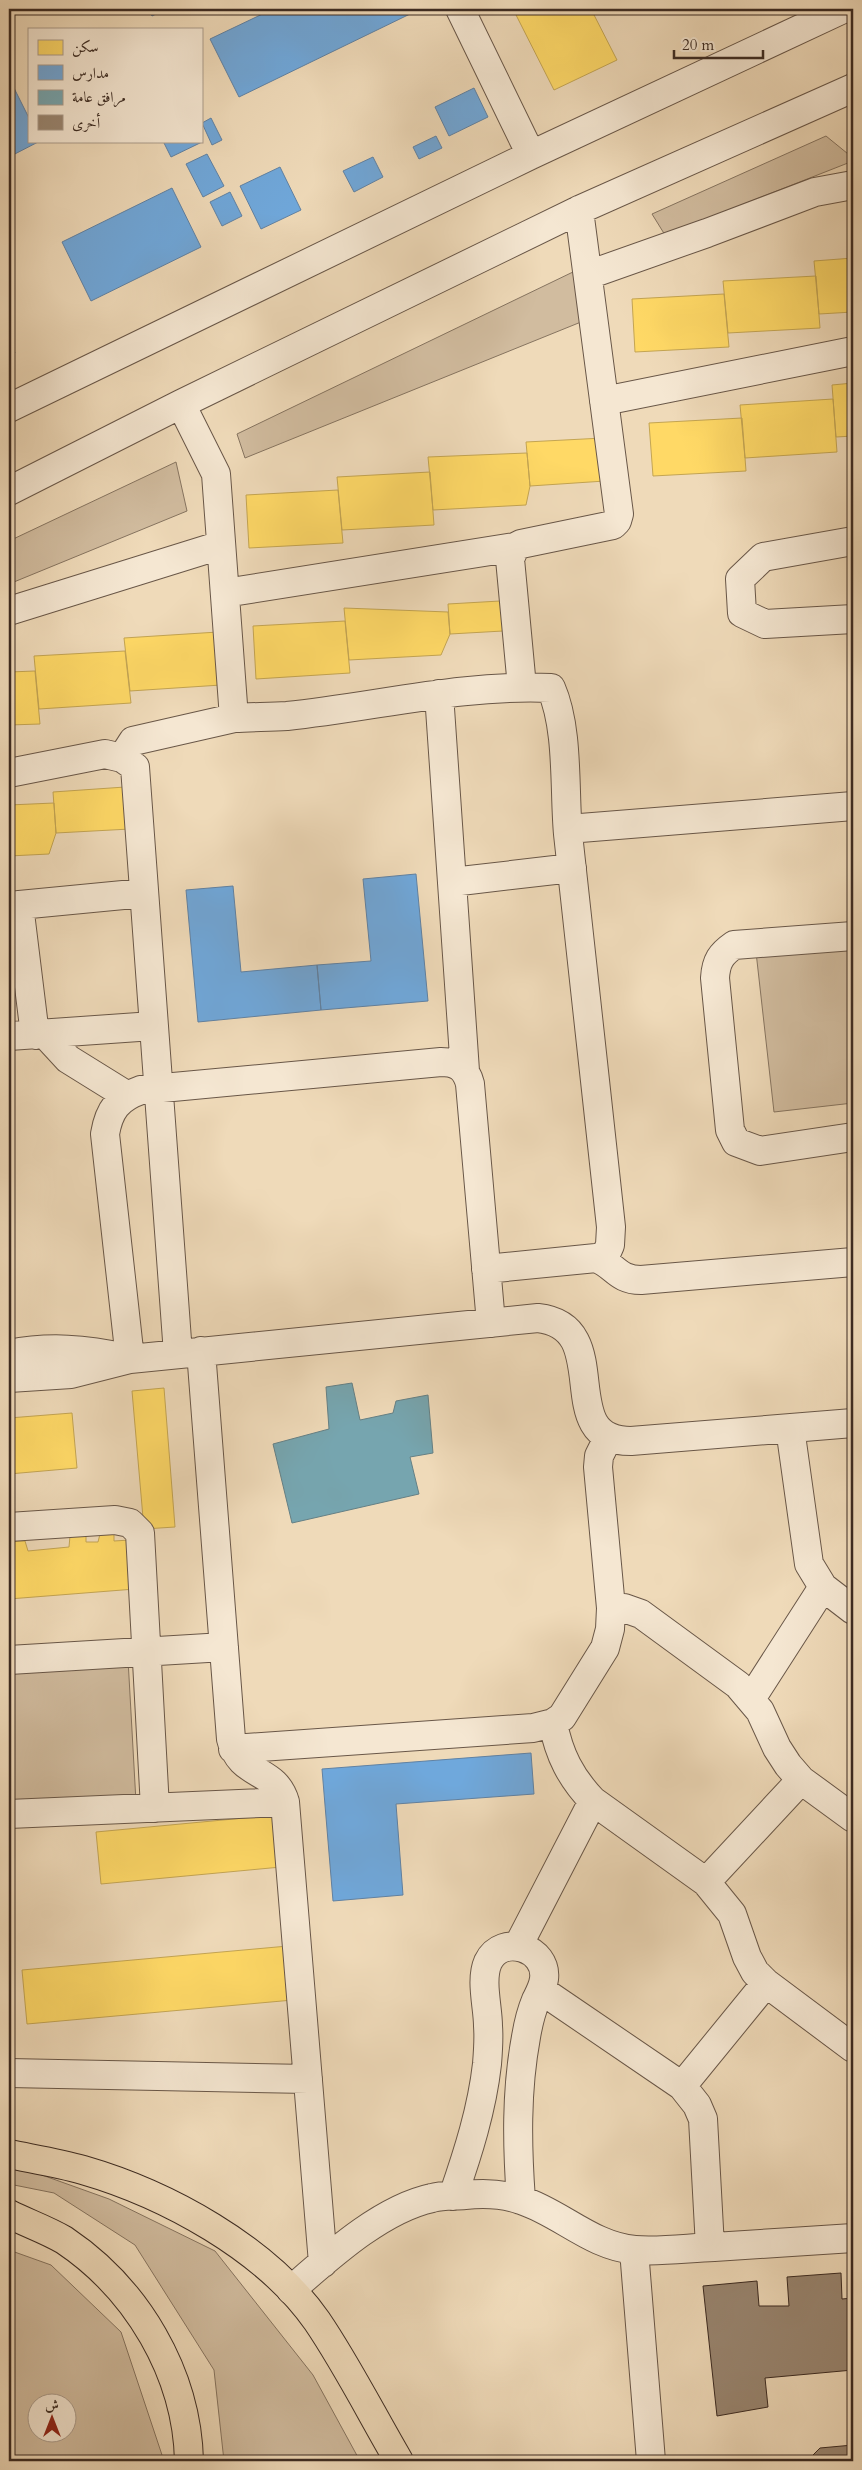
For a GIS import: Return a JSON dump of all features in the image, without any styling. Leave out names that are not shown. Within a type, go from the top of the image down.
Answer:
[{"type":"highway","points":[[9,2154],[82,2170],[151,2195],[205,2223],[248,2252],[291,2290],[316,2320],[399,2461]]},
{"type":"highway","points":[[9,2214],[64,2240],[111,2279],[150,2328],[176,2384],[189,2445],[189,2461]]},
{"type":"street","points":[[460,9],[531,155]]},
{"type":"street","points":[[9,408],[531,155],[843,9]]},
{"type":"street","points":[[9,491],[181,404],[579,210],[853,88]]},
{"type":"street","points":[[588,275],[815,192],[853,186]]},
{"type":"street","points":[[225,593],[515,548],[521,544],[604,528],[618,521],[618,505],[579,210]]},
{"type":"street","points":[[604,401],[853,351]]},
{"type":"street","points":[[181,404],[216,474],[234,718]]},
{"type":"street","points":[[853,541],[763,557],[740,579],[742,613],[765,624],[853,619]]},
{"type":"street","points":[[9,611],[221,544]]},
{"type":"street","points":[[515,548],[510,559],[522,687]]},
{"type":"street","points":[[122,758],[133,741],[234,718],[287,716],[439,694],[522,687],[551,688],[558,704],[568,829],[611,1226],[610,1245],[603,1260]]},
{"type":"street","points":[[439,694],[465,1071],[470,1084],[491,1323]]},
{"type":"street","points":[[9,773],[105,754],[122,758],[134,767],[157,1089],[224,1647],[233,1749],[239,1760],[268,1777],[276,1784],[283,1794],[285,1802],[323,2263]]},
{"type":"street","points":[[568,829],[853,806]]},
{"type":"street","points":[[452,882],[572,868]]},
{"type":"street","points":[[29,1035],[14,905],[144,893]]},
{"type":"street","points":[[853,936],[734,945],[722,953],[716,965],[715,978],[730,1130],[736,1142],[760,1150],[853,1137]]},
{"type":"street","points":[[29,1035],[153,1026]]},
{"type":"street","points":[[29,1035],[126,1095]]},
{"type":"street","points":[[130,1359],[105,1134],[108,1119],[115,1105],[126,1095],[141,1090],[441,1062],[451,1062],[465,1071]]},
{"type":"street","points":[[486,1270],[588,1258],[603,1260],[618,1274],[632,1280],[853,1262]]},
{"type":"street","points":[[9,1378],[71,1374],[130,1359],[538,1318],[551,1320],[563,1325],[578,1344],[588,1411],[598,1431],[608,1438],[619,1441],[631,1441],[853,1422]]},
{"type":"street","points":[[9,1354],[40,1349],[70,1348],[130,1359]]},
{"type":"street","points":[[790,1428],[809,1564],[823,1587],[853,1610]]},
{"type":"street","points":[[233,1749],[533,1728],[552,1723],[570,1708],[605,1648],[610,1629],[611,1608],[598,1467],[599,1456],[608,1438]]},
{"type":"street","points":[[9,1526],[115,1520],[130,1523],[136,1527],[141,1539],[155,1808]]},
{"type":"street","points":[[751,1699],[823,1587]]},
{"type":"street","points":[[611,1608],[624,1608],[642,1614],[738,1685],[760,1711],[777,1748],[802,1780],[853,1818]]},
{"type":"street","points":[[9,1660],[224,1647]]},
{"type":"street","points":[[552,1723],[562,1760],[572,1776],[593,1801],[706,1882],[732,1914],[747,1957],[755,1972],[766,1984],[853,2048]]},
{"type":"street","points":[[706,1882],[802,1780]]},
{"type":"street","points":[[518,1946],[593,1801]]},
{"type":"street","points":[[9,1814],[285,1802]]},
{"type":"street","points":[[452,2196],[478,2114],[487,2062],[488,2028],[484,1972],[488,1960],[496,1952],[507,1946],[518,1946],[529,1950],[538,1957],[544,1968],[544,1980],[526,2037],[517,2119],[521,2200]]},
{"type":"street","points":[[682,2086],[766,1984]]},
{"type":"street","points":[[541,1990],[682,2086],[697,2105],[705,2132],[710,2247]]},
{"type":"street","points":[[9,2069],[308,2079]]},
{"type":"street","points":[[478,2114],[517,2119]]},
{"type":"street","points":[[291,2290],[370,2228],[400,2209],[431,2198],[483,2193],[521,2200],[606,2244],[634,2250],[665,2250],[853,2238]]},
{"type":"street","points":[[634,2250],[651,2461]]},
{"type":"shaded area","points":[[826,136],[853,158],[853,161],[665,235],[652,214]]},
{"type":"shaded area","points":[[575,271],[581,322],[245,458],[237,434]]},
{"type":"shaded area","points":[[176,462],[187,511],[9,584],[9,541]]},
{"type":"shaded area","points":[[853,941],[853,1103],[774,1112],[756,952]]},
{"type":"shaded area","points":[[128,1659],[136,1802],[9,1809],[9,1665]]},
{"type":"shaded area","points":[[9,2167],[28,2170],[109,2199],[215,2251],[313,2375],[360,2461],[224,2461],[214,2370],[135,2245],[54,2193],[9,2184]]},
{"type":"shaded area","points":[[9,2250],[51,2265],[121,2332],[164,2461],[9,2461]]},
{"type":"building: سكن","points":[[513,9],[591,9],[617,60],[554,90]]},
{"type":"building: سكن","points":[[853,258],[853,312],[819,314],[814,261]]},
{"type":"building: سكن","points":[[816,276],[820,328],[728,333],[723,281]]},
{"type":"building: سكن","points":[[724,294],[729,347],[635,352],[632,299]]},
{"type":"building: سكن","points":[[853,383],[853,436],[836,437],[832,385]]},
{"type":"building: سكن","points":[[833,399],[837,452],[745,458],[740,405]]},
{"type":"building: سكن","points":[[742,418],[746,471],[653,476],[649,423]]},
{"type":"building: سكن","points":[[603,438],[605,481],[530,486],[526,442]]},
{"type":"building: سكن","points":[[527,453],[530,486],[526,505],[433,510],[428,457]]},
{"type":"building: سكن","points":[[430,472],[434,525],[342,530],[337,477]]},
{"type":"building: سكن","points":[[338,490],[343,543],[249,548],[246,495]]},
{"type":"building: سكن","points":[[500,601],[503,631],[450,634],[448,604]]},
{"type":"building: سكن","points":[[344,608],[448,612],[450,634],[441,655],[349,660]]},
{"type":"building: سكن","points":[[345,621],[350,673],[256,679],[253,626]]},
{"type":"building: سكن","points":[[218,632],[221,685],[130,691],[124,638]]},
{"type":"building: سكن","points":[[125,651],[131,703],[39,709],[34,656]]},
{"type":"building: سكن","points":[[35,671],[40,724],[9,725],[9,672]]},
{"type":"building: سكن","points":[[125,787],[130,829],[56,833],[53,792]]},
{"type":"building: سكن","points":[[54,803],[56,833],[49,854],[9,856],[9,805]]},
{"type":"building: سكن","points":[[164,1388],[175,1527],[144,1529],[132,1391]]},
{"type":"building: سكن","points":[[72,1413],[77,1468],[9,1474],[9,1418]]},
{"type":"building: سكن","points":[[114,1532],[114,1541],[130,1540],[135,1589],[9,1599],[10,1541],[25,1541],[28,1551],[69,1547],[70,1536],[86,1534],[86,1542],[98,1542],[100,1534]]},
{"type":"building: سكن","points":[[276,1815],[281,1867],[101,1884],[96,1832]]},
{"type":"building: سكن","points":[[288,1946],[293,2000],[27,2024],[22,1970]]},
{"type":"building: مدارس","points":[[148,9],[166,9],[152,16]]},
{"type":"building: مدارس","points":[[273,9],[407,9],[410,14],[239,97],[210,39]]},
{"type":"building: مدارس","points":[[9,78],[28,116],[28,142],[38,142],[9,157]]},
{"type":"building: مدارس","points":[[474,88],[488,117],[449,136],[435,107]]},
{"type":"building: مدارس","points":[[211,118],[222,140],[212,145],[202,123]]},
{"type":"building: مدارس","points":[[436,136],[442,148],[419,159],[413,147]]},
{"type":"building: مدارس","points":[[164,142],[202,142],[171,157]]},
{"type":"building: مدارس","points":[[207,154],[224,186],[203,197],[186,164]]},
{"type":"building: مدارس","points":[[373,157],[383,177],[354,192],[343,171]]},
{"type":"building: مدارس","points":[[280,167],[301,210],[261,229],[240,186]]},
{"type":"building: مدارس","points":[[172,188],[201,247],[91,301],[62,242]]},
{"type":"building: مدارس","points":[[230,192],[242,216],[222,226],[210,202]]},
{"type":"building: مدارس","points":[[9,339],[15,353],[9,356]]},
{"type":"building: مدارس","points":[[416,874],[428,1001],[321,1010],[317,965],[371,961],[363,879]]},
{"type":"building: مدارس","points":[[233,886],[241,972],[317,965],[321,1010],[198,1022],[186,890]]},
{"type":"building: مدارس","points":[[531,1753],[534,1794],[396,1804],[403,1895],[333,1901],[322,1769]]},
{"type":"building: مرافق عامة","points":[[352,1383],[360,1420],[393,1413],[396,1401],[428,1395],[433,1453],[410,1457],[419,1494],[292,1523],[273,1444],[329,1429],[326,1387]]},
{"type":"building: أخرى","points":[[841,2273],[842,2299],[853,2298],[853,2370],[765,2378],[768,2407],[717,2416],[703,2286],[757,2281],[759,2306],[789,2306],[787,2277]]},
{"type":"building: أخرى","points":[[853,2445],[853,2461],[810,2461],[810,2458],[820,2448]]}]
